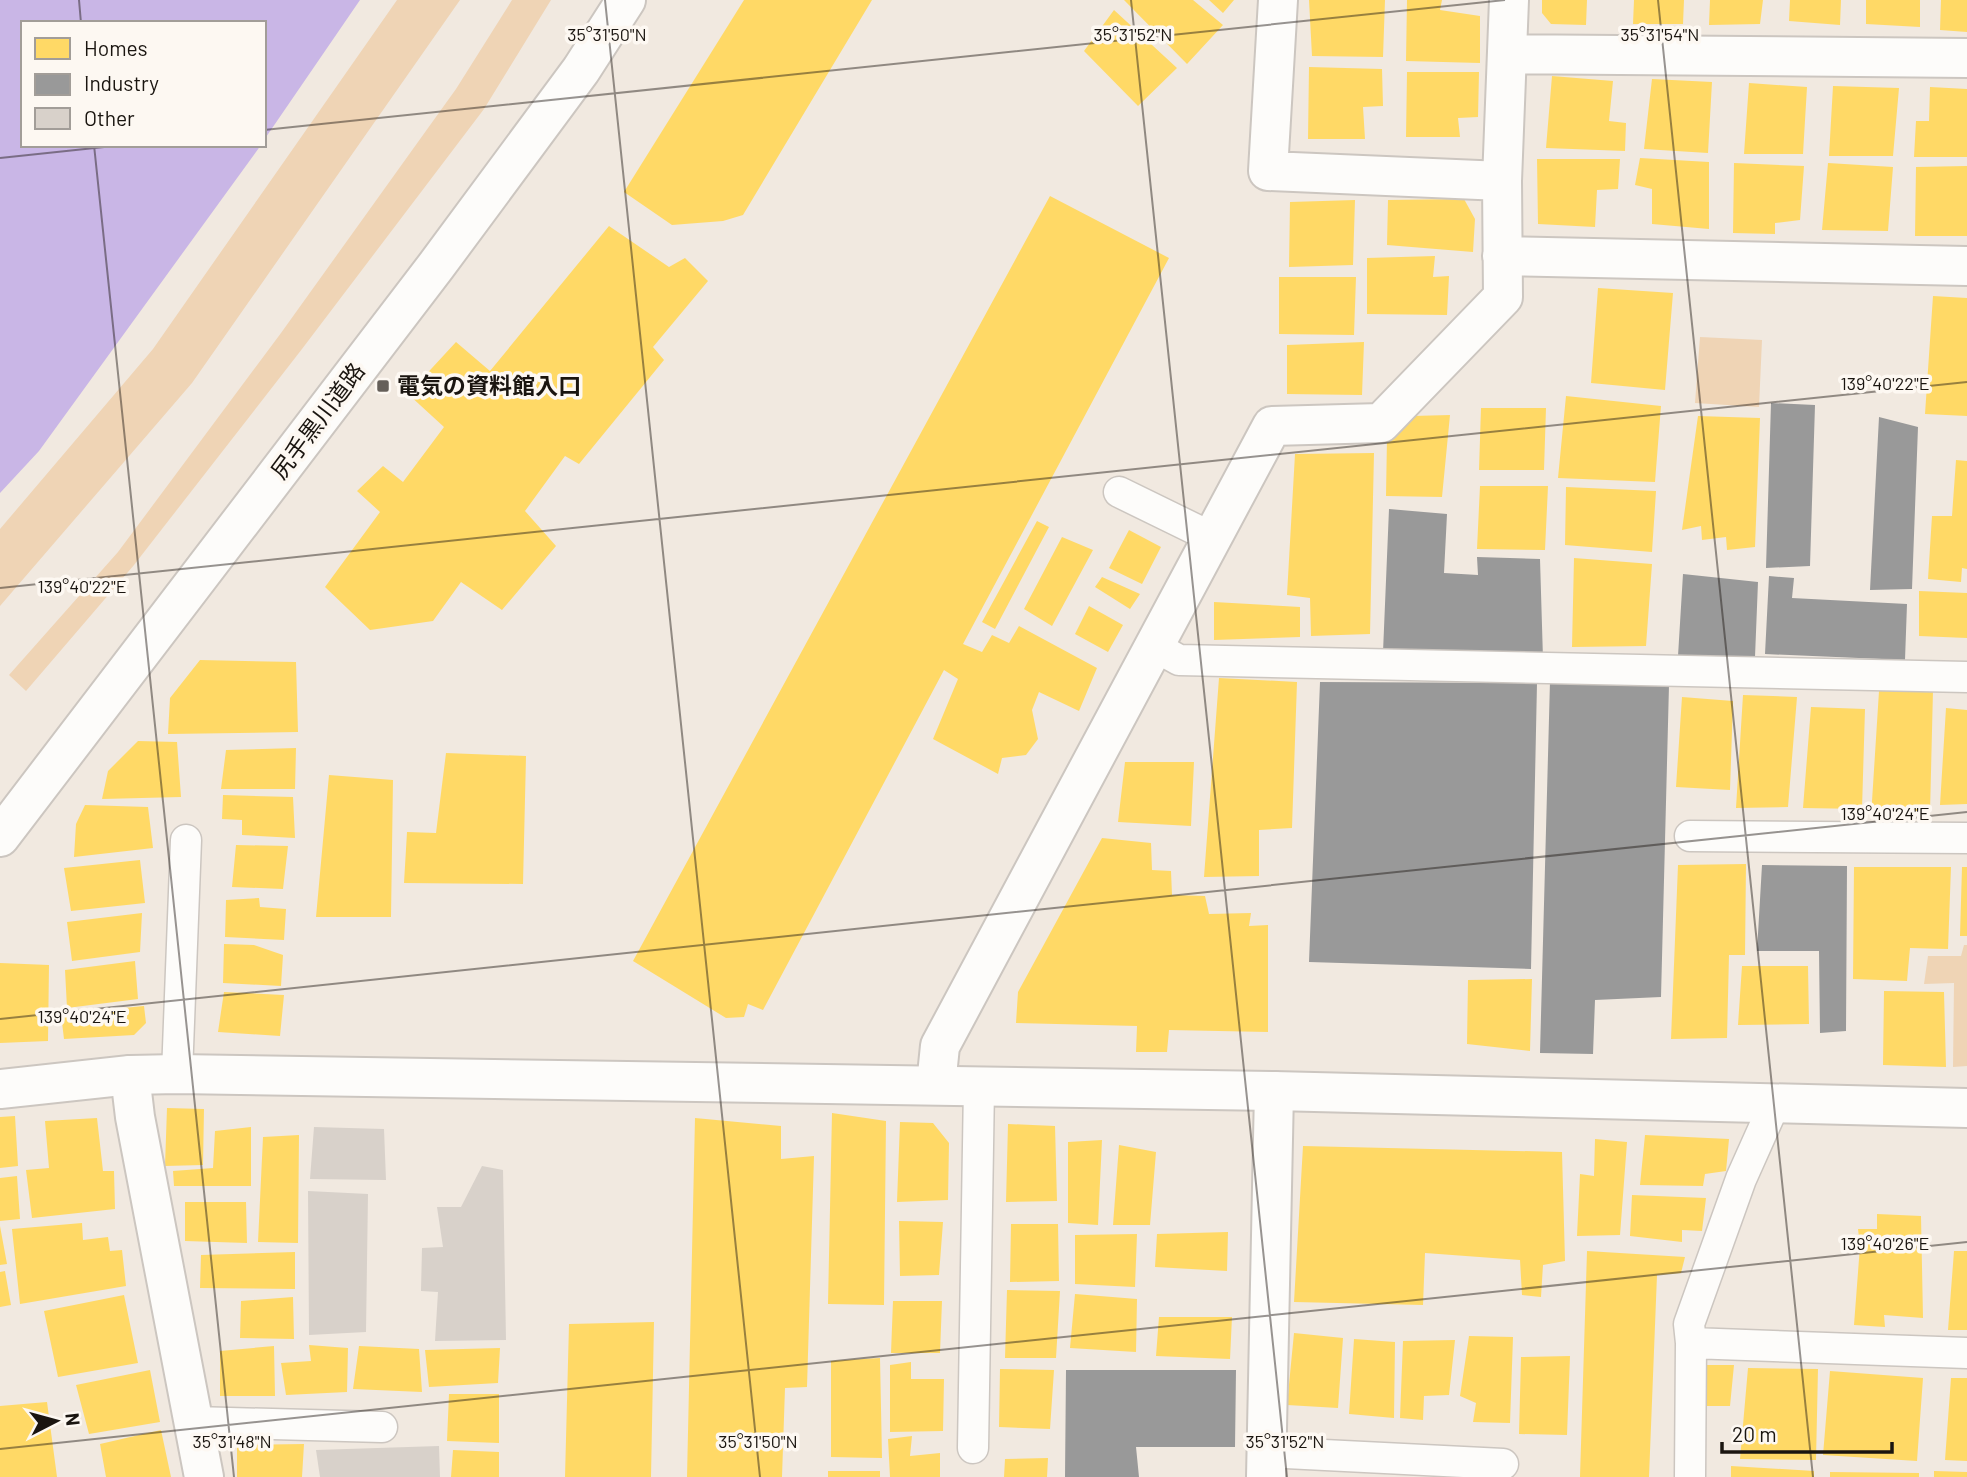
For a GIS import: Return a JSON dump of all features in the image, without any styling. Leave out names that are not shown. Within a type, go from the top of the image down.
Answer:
[{"type":"street","name":"尻手黒川道路","points":[[0,837],[436,266],[581,70],[626,0]]},
{"type":"street","points":[[1278,0],[1268,171],[1502,181]]},
{"type":"street","points":[[936,1085],[940,1046],[1272,426],[1381,423],[1503,297],[1502,181],[1509,0]]},
{"type":"street","points":[[1508,54],[1967,58]]},
{"type":"street","points":[[1502,256],[1967,266]]},
{"type":"street","points":[[0,1089],[130,1075],[177,1073],[1274,1091],[1967,1108]]},
{"type":"street","points":[[130,1075],[138,1130],[205,1477]]},
{"type":"street","points":[[1266,1464],[1274,1091]]},
{"type":"lane","points":[[1119,492],[1211,537]]},
{"type":"lane","points":[[1154,646],[1179,660],[1967,677]]},
{"type":"lane","points":[[1690,835],[1967,838]]},
{"type":"lane","points":[[177,1073],[186,840]]},
{"type":"lane","points":[[973,1448],[979,1086]]},
{"type":"lane","points":[[1690,1477],[1689,1324],[1741,1180],[1775,1103]]},
{"type":"lane","points":[[1691,1343],[1967,1353]]},
{"type":"lane","points":[[194,1422],[382,1427]]},
{"type":"lane","points":[[1266,1464],[1503,1464]]},
{"type":"shaded area","points":[[0,0],[360,0],[266,137],[266,21],[21,21],[21,147],[260,147],[39,451],[0,493]]},
{"type":"shaded area","points":[[397,0],[460,0],[192,383],[0,606],[0,529],[153,349]]},
{"type":"shaded area","points":[[512,0],[551,0],[484,109],[134,565],[26,691],[9,675],[118,552],[281,333],[456,89]]},
{"type":"shaded area","points":[[1700,337],[1762,340],[1759,407],[1695,403]]},
{"type":"shaded area","points":[[1964,945],[1967,945],[1967,1066],[1953,1067],[1954,983],[1924,984],[1928,956],[1961,956]]},
{"type":"building: Homes","points":[[744,0],[872,0],[743,215],[723,221],[672,225],[624,192]]},
{"type":"building: Homes","points":[[1124,0],[1193,0],[1223,25],[1187,64]]},
{"type":"building: Homes","points":[[1209,0],[1234,0],[1223,13]]},
{"type":"building: Homes","points":[[1309,0],[1385,0],[1383,57],[1312,56]]},
{"type":"building: Homes","points":[[1407,0],[1442,0],[1440,10],[1480,16],[1480,63],[1406,61]]},
{"type":"building: Homes","points":[[1542,0],[1587,0],[1586,25],[1551,24],[1542,13]]},
{"type":"building: Homes","points":[[1634,0],[1684,0],[1683,24],[1633,24]]},
{"type":"building: Homes","points":[[1710,0],[1763,0],[1760,24],[1709,25]]},
{"type":"building: Homes","points":[[1790,0],[1841,0],[1840,25],[1789,21]]},
{"type":"building: Homes","points":[[1866,0],[1920,0],[1920,27],[1866,24]]},
{"type":"building: Homes","points":[[1941,0],[1967,0],[1967,32],[1940,30]]},
{"type":"building: Homes","points":[[1114,10],[1177,68],[1138,106],[1084,51]]},
{"type":"building: Homes","points":[[1309,67],[1382,69],[1383,106],[1363,107],[1365,139],[1308,139]]},
{"type":"building: Homes","points":[[1407,72],[1479,72],[1478,117],[1458,118],[1460,137],[1406,137]]},
{"type":"building: Homes","points":[[1552,76],[1613,81],[1609,121],[1626,123],[1625,151],[1546,148]]},
{"type":"building: Homes","points":[[1652,79],[1712,82],[1708,153],[1644,149]]},
{"type":"building: Homes","points":[[1749,83],[1807,87],[1803,154],[1744,154]]},
{"type":"building: Homes","points":[[1833,86],[1899,88],[1893,156],[1829,156]]},
{"type":"building: Homes","points":[[1930,87],[1967,89],[1967,157],[1914,157],[1916,121],[1929,121]]},
{"type":"building: Homes","points":[[1640,158],[1709,162],[1709,229],[1652,224],[1652,189],[1635,185]]},
{"type":"building: Homes","points":[[1537,159],[1620,159],[1618,189],[1597,190],[1595,227],[1538,224]]},
{"type":"building: Homes","points":[[1734,163],[1804,166],[1800,220],[1775,223],[1775,234],[1733,233]]},
{"type":"building: Homes","points":[[1828,163],[1893,167],[1888,231],[1822,230]]},
{"type":"building: Homes","points":[[1967,166],[1967,236],[1915,236],[1916,167]]},
{"type":"building: Homes","points":[[1050,196],[1169,258],[963,644],[982,652],[992,635],[1009,643],[1019,626],[1097,668],[1079,711],[1039,692],[1032,710],[1038,739],[1026,755],[1002,758],[998,774],[933,739],[958,679],[944,670],[763,1010],[748,1004],[744,1017],[726,1018],[633,961]]},
{"type":"building: Homes","points":[[1464,199],[1475,219],[1473,252],[1387,245],[1388,200]]},
{"type":"building: Homes","points":[[1355,200],[1353,265],[1289,267],[1290,202]]},
{"type":"building: Homes","points":[[609,226],[669,267],[685,258],[708,281],[653,347],[664,360],[579,464],[565,456],[525,511],[556,546],[502,610],[461,582],[433,621],[370,630],[325,587],[380,512],[357,491],[383,466],[403,482],[444,427],[408,394],[456,342],[490,371]]},
{"type":"building: Homes","points":[[1435,256],[1433,277],[1449,276],[1447,315],[1367,314],[1367,258]]},
{"type":"building: Homes","points":[[1279,277],[1356,277],[1354,335],[1279,334]]},
{"type":"building: Homes","points":[[1598,288],[1673,293],[1665,390],[1591,383]]},
{"type":"building: Homes","points":[[1933,296],[1967,298],[1967,416],[1925,414]]},
{"type":"building: Homes","points":[[1364,342],[1362,395],[1287,394],[1287,345]]},
{"type":"building: Homes","points":[[1566,396],[1661,406],[1655,482],[1558,478]]},
{"type":"building: Homes","points":[[1481,408],[1546,408],[1544,470],[1479,470]]},
{"type":"building: Homes","points":[[1450,415],[1442,497],[1386,496],[1387,438],[1412,416]]},
{"type":"building: Homes","points":[[1698,416],[1760,418],[1755,547],[1727,550],[1726,537],[1702,540],[1701,526],[1682,530]]},
{"type":"building: Homes","points":[[1374,453],[1370,634],[1311,636],[1310,598],[1287,595],[1295,454]]},
{"type":"building: Homes","points":[[1956,460],[1967,461],[1967,569],[1962,568],[1961,582],[1928,579],[1932,516],[1952,516]]},
{"type":"building: Homes","points":[[1480,486],[1548,486],[1545,550],[1477,549]]},
{"type":"building: Homes","points":[[1566,487],[1656,491],[1652,552],[1565,545]]},
{"type":"building: Homes","points":[[1037,521],[1049,527],[995,629],[982,622]]},
{"type":"building: Homes","points":[[1129,530],[1161,547],[1142,584],[1109,568]]},
{"type":"building: Homes","points":[[1062,537],[1093,550],[1052,626],[1024,609]]},
{"type":"building: Homes","points":[[1574,558],[1652,564],[1646,646],[1572,647]]},
{"type":"building: Homes","points":[[1102,577],[1140,594],[1130,609],[1095,587]]},
{"type":"building: Homes","points":[[1919,591],[1967,593],[1967,638],[1919,636]]},
{"type":"building: Homes","points":[[1214,602],[1300,607],[1300,637],[1214,640]]},
{"type":"building: Homes","points":[[1089,606],[1123,625],[1108,652],[1075,634]]},
{"type":"building: Homes","points":[[200,660],[296,662],[298,732],[168,734],[170,698]]},
{"type":"building: Homes","points":[[1219,678],[1297,682],[1292,828],[1259,830],[1259,876],[1204,877]]},
{"type":"building: Homes","points":[[1933,690],[1930,813],[1871,817],[1879,691]]},
{"type":"building: Homes","points":[[1743,695],[1797,697],[1788,807],[1736,808]]},
{"type":"building: Homes","points":[[1682,697],[1733,701],[1730,790],[1676,787]]},
{"type":"building: Homes","points":[[1811,707],[1865,709],[1862,809],[1803,808]]},
{"type":"building: Homes","points":[[1946,708],[1967,710],[1967,804],[1940,805]]},
{"type":"building: Homes","points":[[138,741],[177,742],[181,797],[102,799],[108,771]]},
{"type":"building: Homes","points":[[296,748],[295,789],[221,789],[226,750]]},
{"type":"building: Homes","points":[[446,753],[526,756],[523,884],[404,883],[407,832],[436,833]]},
{"type":"building: Homes","points":[[1125,762],[1194,762],[1191,826],[1118,822]]},
{"type":"building: Homes","points":[[329,775],[393,780],[391,917],[316,917]]},
{"type":"building: Homes","points":[[223,795],[293,797],[295,838],[242,835],[242,820],[222,819]]},
{"type":"building: Homes","points":[[85,805],[148,807],[153,848],[74,857],[76,824]]},
{"type":"building: Homes","points":[[1102,838],[1151,843],[1152,870],[1171,871],[1172,895],[1205,896],[1209,914],[1251,913],[1249,926],[1268,925],[1268,1032],[1169,1030],[1167,1052],[1136,1052],[1137,1026],[1016,1023],[1018,992]]},
{"type":"building: Homes","points":[[236,845],[288,846],[283,889],[232,887]]},
{"type":"building: Homes","points":[[140,860],[145,903],[71,911],[64,868]]},
{"type":"building: Homes","points":[[1746,864],[1745,955],[1729,955],[1727,1038],[1671,1039],[1678,865]]},
{"type":"building: Homes","points":[[1854,867],[1951,867],[1948,949],[1910,948],[1907,981],[1853,979]]},
{"type":"building: Homes","points":[[1962,867],[1967,867],[1967,936],[1960,936]]},
{"type":"building: Homes","points":[[259,898],[260,907],[286,909],[284,940],[225,937],[226,900]]},
{"type":"building: Homes","points":[[142,913],[140,952],[72,961],[67,922]]},
{"type":"building: Homes","points":[[224,944],[254,945],[283,955],[281,986],[223,983]]},
{"type":"building: Homes","points":[[135,961],[138,999],[67,1008],[65,970]]},
{"type":"building: Homes","points":[[0,963],[49,965],[48,1041],[0,1043]]},
{"type":"building: Homes","points":[[1742,966],[1808,966],[1809,1024],[1738,1025]]},
{"type":"building: Homes","points":[[1532,979],[1530,1051],[1467,1044],[1468,980]]},
{"type":"building: Homes","points":[[1884,991],[1944,992],[1946,1067],[1883,1065]]},
{"type":"building: Homes","points":[[224,992],[284,995],[280,1036],[218,1032]]},
{"type":"building: Homes","points":[[144,1006],[146,1023],[134,1035],[64,1039],[61,1014]]},
{"type":"building: Homes","points":[[167,1108],[204,1109],[203,1165],[165,1166]]},
{"type":"building: Homes","points":[[832,1113],[886,1121],[884,1305],[828,1304]]},
{"type":"building: Homes","points":[[15,1116],[18,1166],[0,1168],[0,1117]]},
{"type":"building: Homes","points":[[97,1118],[103,1171],[114,1171],[115,1209],[32,1218],[26,1170],[49,1168],[45,1121]]},
{"type":"building: Homes","points":[[695,1118],[781,1126],[781,1159],[814,1156],[807,1387],[785,1388],[782,1477],[687,1477]]},
{"type":"building: Homes","points":[[900,1122],[933,1123],[949,1143],[948,1200],[897,1202]]},
{"type":"building: Homes","points":[[1008,1124],[1055,1126],[1057,1201],[1006,1202]]},
{"type":"building: Homes","points":[[251,1127],[251,1186],[174,1186],[173,1171],[213,1168],[215,1131]]},
{"type":"building: Homes","points":[[299,1135],[298,1243],[258,1242],[263,1137]]},
{"type":"building: Homes","points":[[1645,1135],[1729,1139],[1726,1171],[1705,1174],[1703,1186],[1640,1185]]},
{"type":"building: Homes","points":[[1595,1139],[1627,1142],[1620,1235],[1577,1236],[1580,1174],[1594,1176]]},
{"type":"building: Homes","points":[[1102,1140],[1098,1225],[1068,1223],[1068,1142]]},
{"type":"building: Homes","points":[[1119,1145],[1156,1152],[1150,1225],[1113,1225]]},
{"type":"building: Homes","points":[[1303,1146],[1562,1152],[1565,1261],[1543,1265],[1541,1297],[1522,1295],[1520,1260],[1425,1253],[1423,1305],[1294,1302]]},
{"type":"building: Homes","points":[[17,1176],[20,1219],[0,1221],[0,1178]]},
{"type":"building: Homes","points":[[1632,1195],[1706,1198],[1702,1231],[1682,1230],[1682,1242],[1630,1236]]},
{"type":"building: Homes","points":[[185,1202],[246,1202],[247,1243],[185,1241]]},
{"type":"building: Homes","points":[[1877,1214],[1921,1216],[1923,1318],[1884,1315],[1885,1327],[1854,1325],[1860,1246],[1858,1229],[1877,1229]]},
{"type":"building: Homes","points":[[899,1221],[943,1222],[939,1275],[900,1276]]},
{"type":"building: Homes","points":[[82,1223],[83,1240],[108,1237],[110,1251],[122,1250],[126,1286],[20,1304],[12,1229]]},
{"type":"building: Homes","points":[[1011,1224],[1058,1224],[1059,1281],[1010,1282]]},
{"type":"building: Homes","points":[[0,1226],[7,1264],[0,1265]]},
{"type":"building: Homes","points":[[1228,1232],[1227,1271],[1155,1267],[1157,1234]]},
{"type":"building: Homes","points":[[1137,1234],[1135,1287],[1075,1284],[1075,1235]]},
{"type":"building: Homes","points":[[1587,1251],[1685,1257],[1681,1273],[1657,1275],[1649,1477],[1580,1477]]},
{"type":"building: Homes","points":[[1954,1251],[1967,1251],[1967,1330],[1948,1330]]},
{"type":"building: Homes","points":[[295,1252],[295,1289],[200,1288],[201,1255]]},
{"type":"building: Homes","points":[[5,1271],[11,1305],[0,1307],[0,1272]]},
{"type":"building: Homes","points":[[1007,1290],[1060,1291],[1056,1358],[1005,1358]]},
{"type":"building: Homes","points":[[1075,1294],[1137,1299],[1136,1352],[1070,1348]]},
{"type":"building: Homes","points":[[124,1295],[138,1363],[58,1377],[44,1311]]},
{"type":"building: Homes","points":[[293,1297],[294,1339],[240,1338],[241,1301]]},
{"type":"building: Homes","points":[[893,1301],[942,1301],[940,1353],[891,1353]]},
{"type":"building: Homes","points":[[1159,1317],[1232,1317],[1230,1359],[1156,1356]]},
{"type":"building: Homes","points":[[654,1322],[651,1477],[565,1477],[569,1324]]},
{"type":"building: Homes","points":[[1294,1333],[1343,1338],[1338,1408],[1287,1405]]},
{"type":"building: Homes","points":[[1469,1336],[1513,1337],[1510,1423],[1473,1422],[1476,1403],[1460,1396]]},
{"type":"building: Homes","points":[[1354,1339],[1395,1342],[1394,1418],[1349,1414]]},
{"type":"building: Homes","points":[[1455,1340],[1449,1395],[1424,1396],[1423,1420],[1400,1418],[1403,1341]]},
{"type":"building: Homes","points":[[309,1345],[348,1348],[347,1392],[286,1395],[281,1363],[311,1361]]},
{"type":"building: Homes","points":[[274,1346],[275,1396],[220,1396],[220,1351]]},
{"type":"building: Homes","points":[[359,1346],[419,1349],[422,1392],[353,1389]]},
{"type":"building: Homes","points":[[500,1348],[498,1383],[429,1387],[425,1350]]},
{"type":"building: Homes","points":[[1570,1356],[1567,1435],[1519,1434],[1521,1357]]},
{"type":"building: Homes","points":[[880,1358],[882,1458],[831,1457],[831,1361]]},
{"type":"building: Homes","points":[[911,1362],[911,1379],[944,1379],[943,1431],[890,1432],[890,1365]]},
{"type":"building: Homes","points":[[1706,1365],[1734,1365],[1730,1406],[1706,1406]]},
{"type":"building: Homes","points":[[1748,1368],[1818,1369],[1816,1460],[1740,1459]]},
{"type":"building: Homes","points":[[1000,1369],[1054,1370],[1050,1429],[999,1427]]},
{"type":"building: Homes","points":[[150,1370],[160,1422],[89,1434],[76,1385]]},
{"type":"building: Homes","points":[[1830,1371],[1923,1378],[1917,1461],[1823,1455]]},
{"type":"building: Homes","points":[[1951,1378],[1967,1378],[1967,1461],[1945,1460]]},
{"type":"building: Homes","points":[[449,1394],[499,1394],[499,1443],[447,1441]]},
{"type":"building: Homes","points":[[47,1402],[57,1477],[0,1477],[0,1406]]},
{"type":"building: Homes","points":[[161,1430],[171,1477],[106,1477],[100,1444]]},
{"type":"building: Homes","points":[[912,1436],[910,1456],[940,1453],[940,1477],[890,1477],[888,1439]]},
{"type":"building: Homes","points":[[304,1444],[302,1477],[237,1477],[237,1445]]},
{"type":"building: Homes","points":[[453,1450],[499,1452],[499,1477],[451,1477]]},
{"type":"building: Homes","points":[[1048,1458],[1047,1477],[1004,1477],[1005,1459]]},
{"type":"building: Homes","points":[[1731,1466],[1814,1471],[1814,1477],[1731,1477]]},
{"type":"building: Homes","points":[[828,1471],[880,1471],[880,1477],[828,1477]]},
{"type":"building: Homes","points":[[1934,1471],[1967,1472],[1967,1477],[1934,1477]]},
{"type":"building: Homes","points":[[1830,1472],[1919,1473],[1919,1477],[1830,1477]]},
{"type":"building: Industry","points":[[1771,403],[1815,405],[1810,566],[1766,568]]},
{"type":"building: Industry","points":[[1879,417],[1918,427],[1912,589],[1870,590]]},
{"type":"building: Industry","points":[[1389,509],[1447,514],[1444,573],[1478,575],[1477,557],[1540,559],[1543,659],[1383,652]]},
{"type":"building: Industry","points":[[1683,574],[1758,582],[1755,657],[1678,656]]},
{"type":"building: Industry","points":[[1769,576],[1794,578],[1792,598],[1907,604],[1905,660],[1765,654]]},
{"type":"building: Industry","points":[[1550,681],[1669,685],[1661,997],[1595,1000],[1593,1054],[1540,1053]]},
{"type":"building: Industry","points":[[1320,682],[1537,683],[1531,969],[1309,962]]},
{"type":"building: Industry","points":[[1762,865],[1847,866],[1846,1031],[1820,1033],[1819,951],[1757,951]]},
{"type":"building: Industry","points":[[1066,1370],[1236,1370],[1235,1447],[1136,1447],[1139,1477],[1065,1477]]},
{"type":"building: Other","points":[[314,1127],[384,1129],[386,1180],[310,1179]]},
{"type":"building: Other","points":[[482,1166],[503,1170],[506,1340],[435,1341],[438,1292],[421,1291],[422,1248],[443,1247],[437,1207],[461,1207]]},
{"type":"building: Other","points":[[308,1191],[368,1194],[366,1332],[309,1335]]},
{"type":"building: Other","points":[[439,1446],[440,1477],[320,1477],[316,1450]]},
{"type":"place","name":"電気の資料館入口","points":[[383,386]]}]
